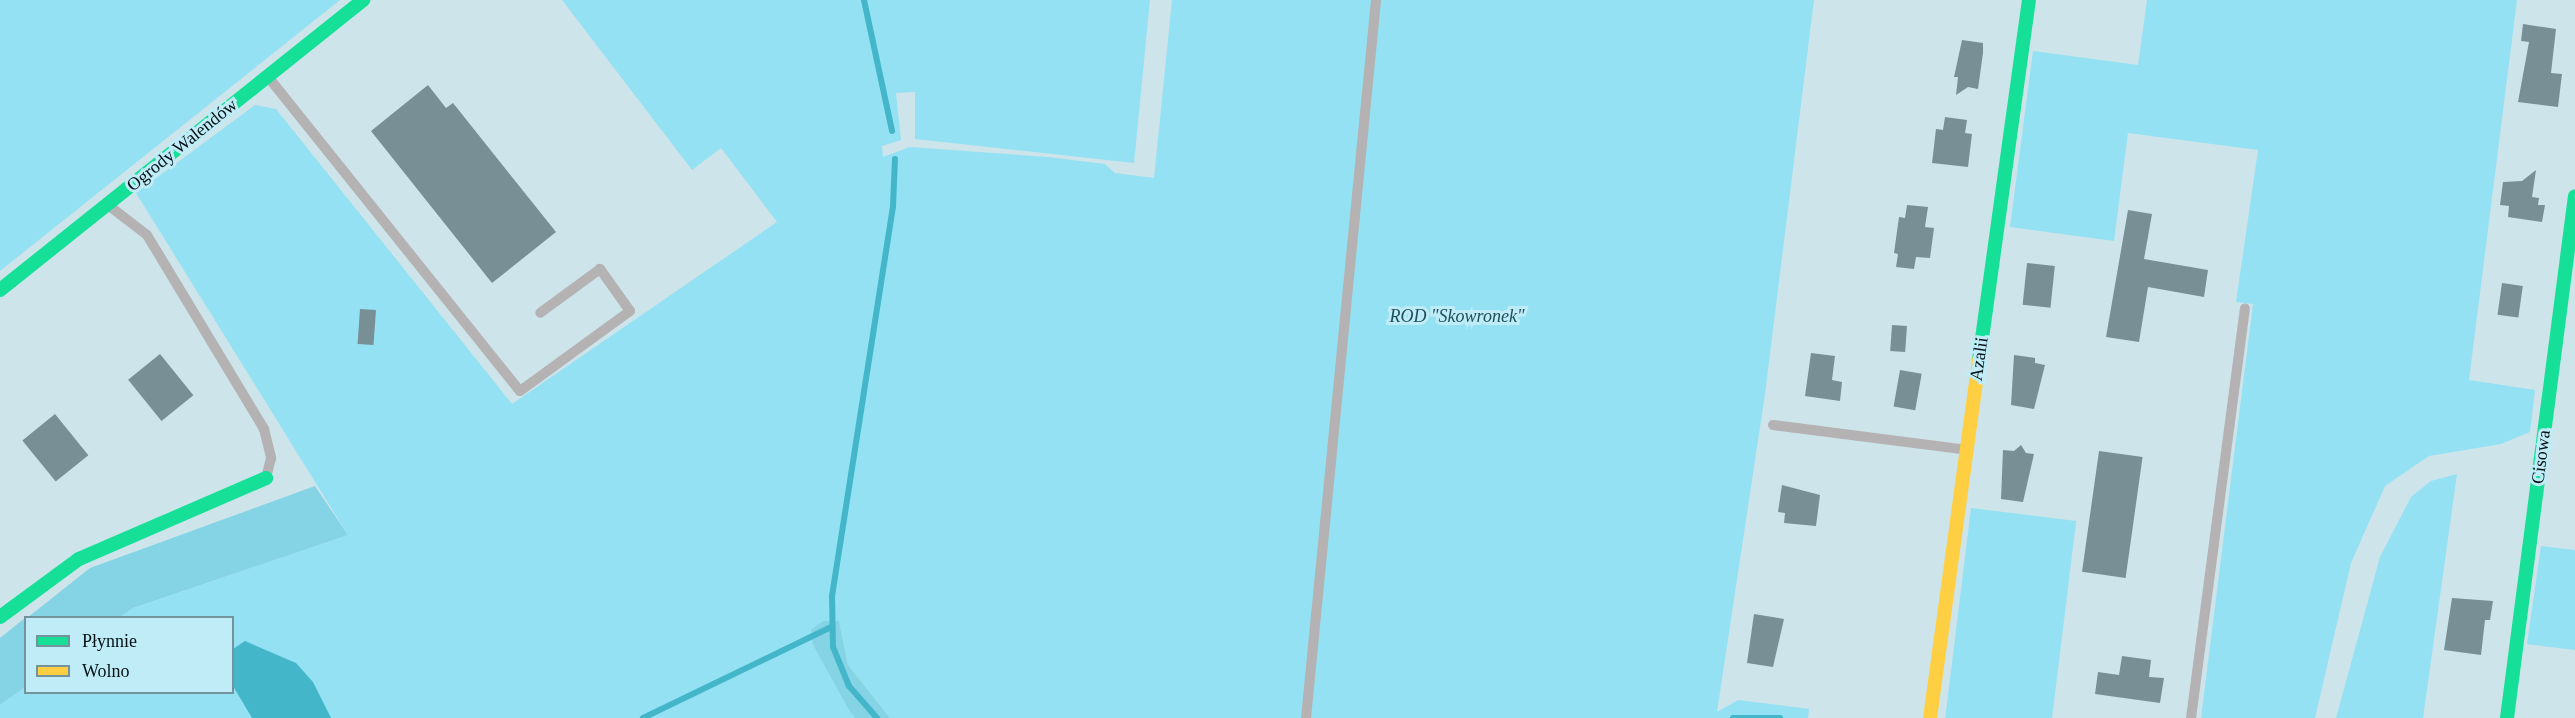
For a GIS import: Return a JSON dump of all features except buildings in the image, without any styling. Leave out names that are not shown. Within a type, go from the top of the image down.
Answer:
[{"type":"street","name":"Ogrody Walendów","points":[[0,290],[363,0]]},
{"type":"street","name":"Azalii","points":[[1930,718],[2029,0]]},
{"type":"street","name":"Cisowa","points":[[2507,718],[2575,196]]},
{"type":"street","points":[[0,617],[79,559],[266,478]]},
{"type":"lane","points":[[1306,718],[1376,0]]},
{"type":"lane","points":[[268,76],[520,390],[630,311],[600,269],[540,313]]},
{"type":"lane","points":[[108,205],[147,235],[264,429],[271,459],[266,478]]},
{"type":"lane","points":[[2191,718],[2245,309]]},
{"type":"lane","points":[[1773,425],[1967,450]]},
{"type":"green space","points":[[0,0],[340,0],[0,271]]},
{"type":"green space","name":"ROD \"Skowronek\"","points":[[562,0],[1150,0],[1134,163],[915,139],[915,92],[896,93],[901,140],[882,146],[883,157],[910,147],[1048,157],[1105,164],[1115,173],[1154,178],[1172,0],[1814,0],[1765,394],[1717,712],[1738,700],[1809,709],[1808,718],[890,718],[848,665],[839,621],[813,645],[855,718],[0,718],[0,705],[24,688],[24,694],[234,694],[234,616],[121,616],[133,608],[348,535],[136,193],[255,105],[276,109],[512,404],[777,222],[721,148],[692,170]]},
{"type":"green space","points":[[2147,0],[2517,0],[2469,380],[2535,390],[2530,432],[2501,444],[2429,456],[2385,486],[2351,563],[2315,718],[2201,718],[2253,304],[2236,302],[2258,150],[2128,133],[2114,241],[2010,227],[2033,51],[2138,65]]},
{"type":"green space","points":[[2457,474],[2423,718],[2336,718],[2380,557],[2411,497],[2431,481]]},
{"type":"green space","points":[[1971,508],[2076,521],[2052,718],[1945,718]]},
{"type":"green space","points":[[2541,546],[2575,550],[2575,650],[2527,644]]},
{"type":"shaded area","points":[[315,486],[348,535],[133,608],[121,616],[30,616],[90,568]]},
{"type":"shaded area","points":[[24,619],[24,688],[0,705],[0,638]]},
{"type":"shaded area","points":[[823,621],[839,621],[848,665],[890,718],[855,718],[848,708],[813,645],[811,630]]},
{"type":"shaded area","points":[[245,641],[296,663],[313,682],[331,718],[252,718],[234,688],[234,648]]},
{"type":"waterway","points":[[864,0],[892,131]]},
{"type":"waterway","points":[[877,718],[849,686],[833,647],[832,596],[893,206],[895,159]]},
{"type":"waterway","points":[[643,718],[831,627]]},
{"type":"waterway","points":[[1733,718],[1780,718]]},
{"type":"traffic: fast","points":[[0,290],[363,0]]},
{"type":"traffic: fast","points":[[1979,360],[2029,0]]},
{"type":"traffic: fast","points":[[2507,718],[2575,196]]},
{"type":"traffic: fast","points":[[0,617],[79,559],[266,478]]},
{"type":"traffic: slow","points":[[1930,718],[1979,360]]}]
